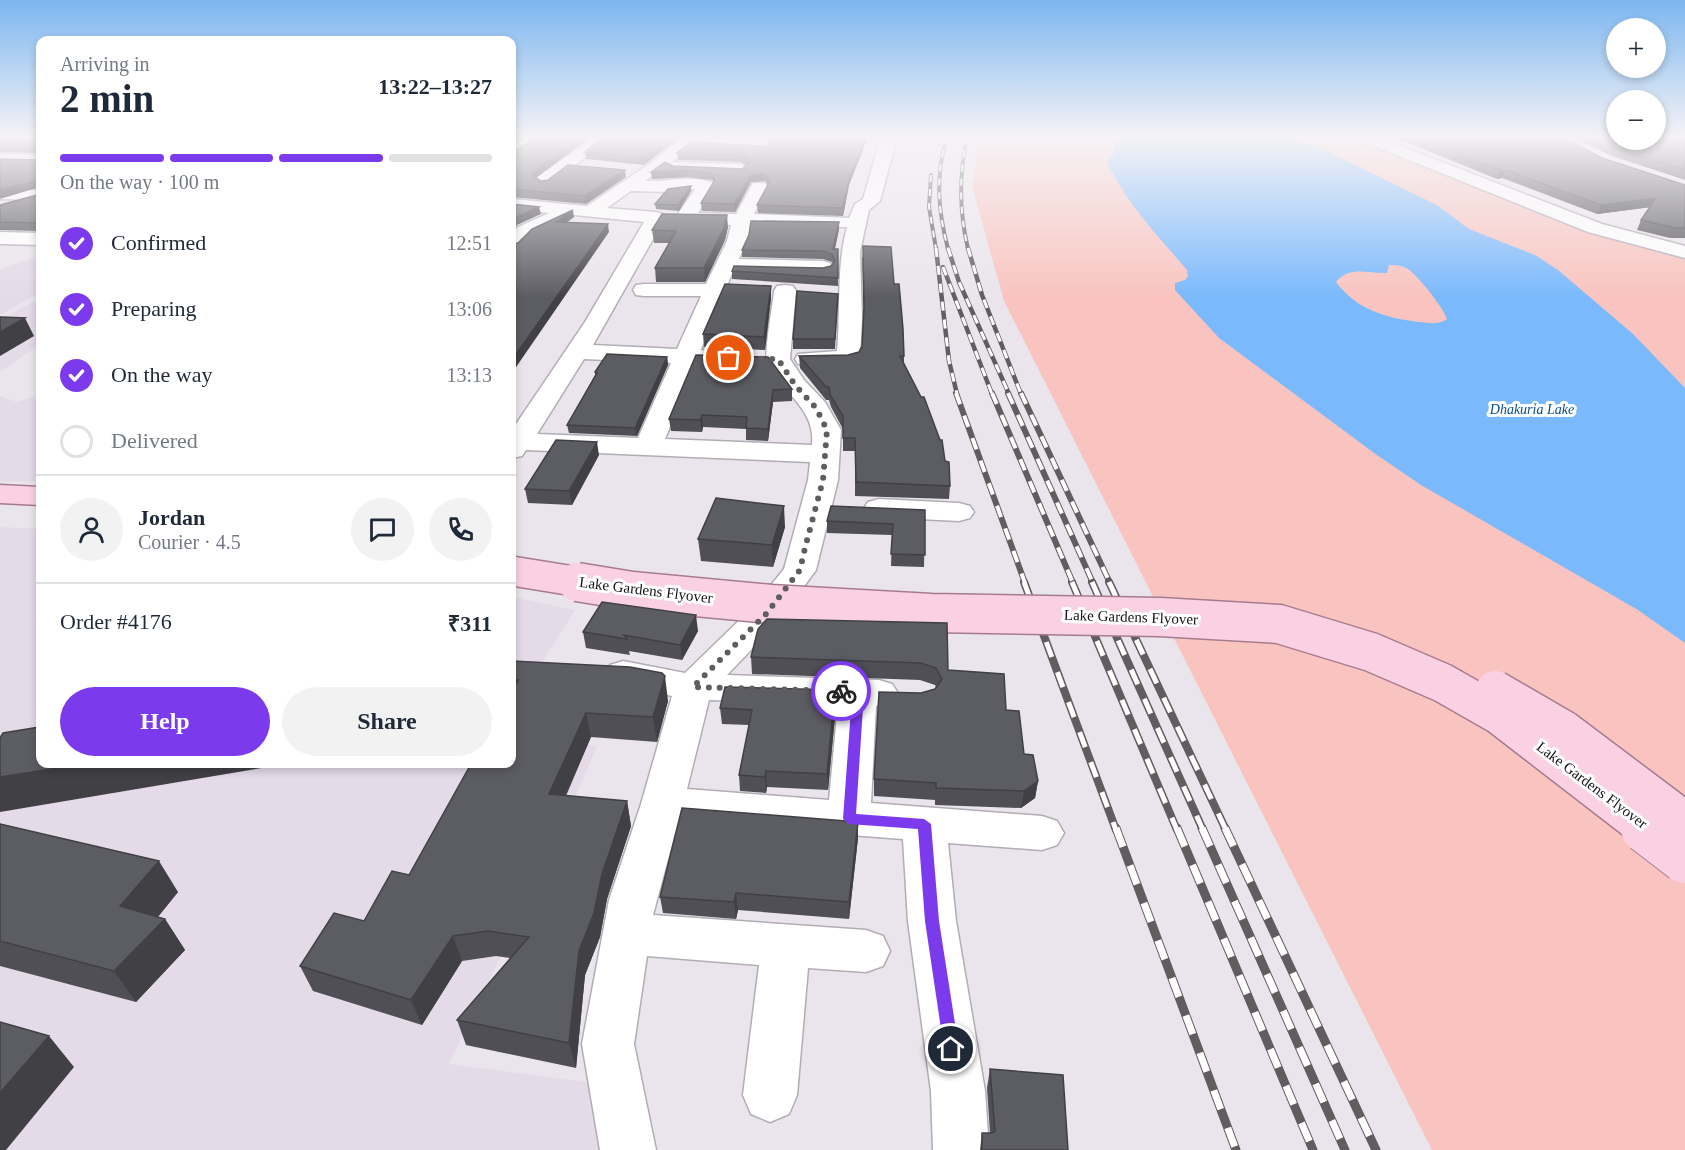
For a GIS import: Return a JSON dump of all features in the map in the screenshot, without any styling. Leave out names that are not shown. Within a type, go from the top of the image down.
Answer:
[{"type":"main road","points":[[0,494],[36,496]]},
{"type":"main road","points":[[0,510],[36,511]]},
{"type":"main road","name":"Lake Gardens Flyover","points":[[516,552],[668,577],[752,586],[1229,600],[1306,612],[1383,634],[1457,667],[1564,730],[1685,821]]},
{"type":"main road","name":"Lake Gardens Flyover","points":[[516,572],[632,591],[771,604],[932,613],[1160,617],[1279,624],[1371,652],[1443,683],[1499,715],[1685,858]]},
{"type":"street","points":[[516,205],[536,191]]},
{"type":"street","points":[[591,211],[613,191]]},
{"type":"street","points":[[686,218],[702,191]]},
{"type":"street","points":[[577,351],[685,357],[848,358],[850,252],[861,208],[871,201],[874,191]]},
{"type":"street","points":[[1500,191],[1595,228],[1685,252]]},
{"type":"street","points":[[648,447],[725,265],[747,242],[741,220],[756,193],[773,201]]},
{"type":"street","points":[[0,194],[36,195]]},
{"type":"street","points":[[0,207],[36,196]]},
{"type":"street","points":[[516,205],[656,218],[844,222]]},
{"type":"street","points":[[516,239],[525,231],[571,210]]},
{"type":"street","points":[[516,444],[577,351],[656,218]]},
{"type":"street","points":[[0,238],[36,239]]},
{"type":"street","points":[[725,265],[823,267]]},
{"type":"street","points":[[644,290],[740,288]]},
{"type":"street","points":[[785,291],[778,359],[820,416],[827,430],[823,480],[836,506]]},
{"type":"street","points":[[828,294],[850,295]]},
{"type":"street","points":[[516,446],[648,447],[825,454]]},
{"type":"street","points":[[836,506],[958,512]]},
{"type":"street","points":[[628,1150],[608,1044],[632,900],[662,804],[693,687],[766,614],[800,570],[836,506]]},
{"type":"street","points":[[589,673],[624,675],[693,687],[910,694]]},
{"type":"street","points":[[849,819],[858,692]]},
{"type":"street","points":[[662,804],[1042,833]]},
{"type":"street","points":[[924,824],[932,921],[958,1091],[962,1150]]},
{"type":"street","points":[[626,934],[866,951]]},
{"type":"street","points":[[770,1095],[786,945]]},
{"type":"shaded area","points":[[973,191],[1507,191],[1685,257],[1685,1150],[1432,1150],[1004,301]]},
{"type":"shaded area","points":[[36,256],[36,294],[0,315],[0,269]]},
{"type":"shaded area","points":[[36,300],[36,347],[0,372],[0,320]]},
{"type":"shaded area","points":[[0,396],[17,402],[36,396],[36,482],[0,481]]},
{"type":"shaded area","points":[[0,527],[36,529],[36,768],[516,768],[516,598],[575,610],[534,675],[557,738],[597,746],[560,832],[449,1064],[595,1083],[618,1150],[0,1150]]},
{"type":"water","name":"Dhakuria Lake","points":[[1408,191],[1437,205],[1469,229],[1535,255],[1558,270],[1633,334],[1685,388],[1685,643],[1638,610],[1421,485],[1219,338],[1175,290],[1175,283],[1185,280],[1188,276],[1187,270],[1124,192]],"holes":[[[1389,265],[1398,265],[1408,269],[1424,285],[1447,319],[1430,323],[1384,315],[1353,300],[1336,282],[1353,272],[1387,273]]]},
{"type":"building","points":[[529,191],[593,191],[585,196]]},
{"type":"building","points":[[667,191],[688,191],[678,205],[655,204]]},
{"type":"building","points":[[709,191],[742,191],[734,204],[701,203]]},
{"type":"building","points":[[765,191],[846,191],[843,208],[757,205]]},
{"type":"building","points":[[1562,191],[1685,191],[1685,228],[1641,220],[1656,198],[1601,205]]},
{"type":"building","points":[[36,195],[36,223],[0,222],[0,205]]},
{"type":"building","points":[[516,204],[539,207],[516,217]]},
{"type":"building","points":[[573,210],[556,222],[608,224],[516,354],[516,243],[532,229]]},
{"type":"building","points":[[662,214],[727,215],[724,228],[704,268],[655,268],[676,231],[652,230]]},
{"type":"building","points":[[751,221],[839,222],[833,249],[838,249],[838,278],[732,271],[734,266],[823,268],[831,266],[835,261],[832,254],[823,251],[742,250],[749,235]]},
{"type":"building","points":[[863,246],[891,247],[894,284],[899,284],[903,329],[904,356],[900,356],[921,397],[924,397],[940,440],[942,440],[945,461],[949,462],[950,486],[856,482],[855,438],[843,438],[843,416],[830,395],[829,387],[826,387],[799,356],[848,355],[859,352],[862,346],[864,307]]},
{"type":"building","points":[[725,284],[771,286],[764,337],[703,334]]},
{"type":"building","points":[[797,291],[838,294],[835,339],[793,339]]},
{"type":"building","points":[[0,317],[25,318],[0,332]]},
{"type":"building","points":[[607,354],[667,357],[635,428],[567,425],[597,373],[595,372]]},
{"type":"building","points":[[696,355],[768,357],[792,389],[773,390],[768,429],[746,428],[747,417],[702,415],[700,420],[669,419]]},
{"type":"building","points":[[556,440],[597,442],[569,491],[525,489]]},
{"type":"building","points":[[716,498],[784,506],[772,545],[698,539]]},
{"type":"building","points":[[831,506],[925,510],[925,555],[891,554],[893,524],[827,521]]},
{"type":"building","points":[[602,602],[696,615],[680,645],[624,635],[627,639],[583,632]]},
{"type":"building","points":[[767,619],[947,623],[948,670],[1004,674],[1006,710],[1019,711],[1024,754],[1033,755],[1038,781],[1024,791],[936,788],[936,783],[874,779],[879,692],[921,693],[935,689],[942,679],[936,668],[921,663],[751,657],[758,629]]},
{"type":"building","points":[[516,661],[630,667],[662,673],[665,676],[653,717],[586,713],[549,794],[627,801],[602,874],[594,913],[579,951],[569,1043],[457,1020],[529,937],[488,931],[453,936],[411,1000],[300,966],[334,913],[364,921],[392,871],[409,875],[469,768],[516,768],[516,684],[518,680],[516,680]]},
{"type":"building","points":[[725,687],[835,690],[827,774],[766,771],[765,777],[739,775],[752,710],[720,708]]},
{"type":"building","points":[[36,728],[36,768],[57,768],[0,777],[0,738],[3,733]]},
{"type":"building","points":[[682,808],[858,822],[849,902],[736,893],[734,902],[660,897]]},
{"type":"building","points":[[0,824],[159,861],[120,906],[165,919],[114,971],[0,941]]},
{"type":"building","points":[[0,1022],[49,1036],[0,1093]]},
{"type":"building","points":[[990,1069],[1063,1075],[1068,1150],[982,1150],[982,1133],[995,1131]]},
{"type":"railway","points":[[930,191],[929,207],[936,249]]},
{"type":"railway","points":[[939,191],[948,249]]},
{"type":"railway","points":[[961,191],[968,249]]},
{"type":"railway","points":[[936,248],[949,361],[957,394]]},
{"type":"railway","points":[[948,248],[959,282],[1009,394]]},
{"type":"railway","points":[[968,248],[982,295],[1021,394]]},
{"type":"railway","points":[[943,267],[992,394]]},
{"type":"railway","points":[[956,393],[1025,583]]},
{"type":"railway","points":[[992,393],[1073,583]]},
{"type":"railway","points":[[1008,393],[1093,583]]},
{"type":"railway","points":[[1021,393],[1110,583]]},
{"type":"railway","points":[[1024,582],[1116,830]]},
{"type":"railway","points":[[1072,582],[1177,830]]},
{"type":"railway","points":[[1092,582],[1203,830]]},
{"type":"railway","points":[[1109,582],[1226,830]]},
{"type":"railway","points":[[1116,828],[1236,1150]]},
{"type":"railway","points":[[1177,828],[1313,1150]]},
{"type":"railway","points":[[1202,828],[1345,1150]]},
{"type":"railway","points":[[1225,828],[1376,1150]]},
{"type":"way so far","points":[[729,358],[778,359],[795,385],[816,408],[827,430],[823,480],[800,570],[766,614],[693,687],[841,691]]},
{"type":"route","points":[[841,691],[858,692],[849,819],[924,824],[932,921],[951,1049]]}]
